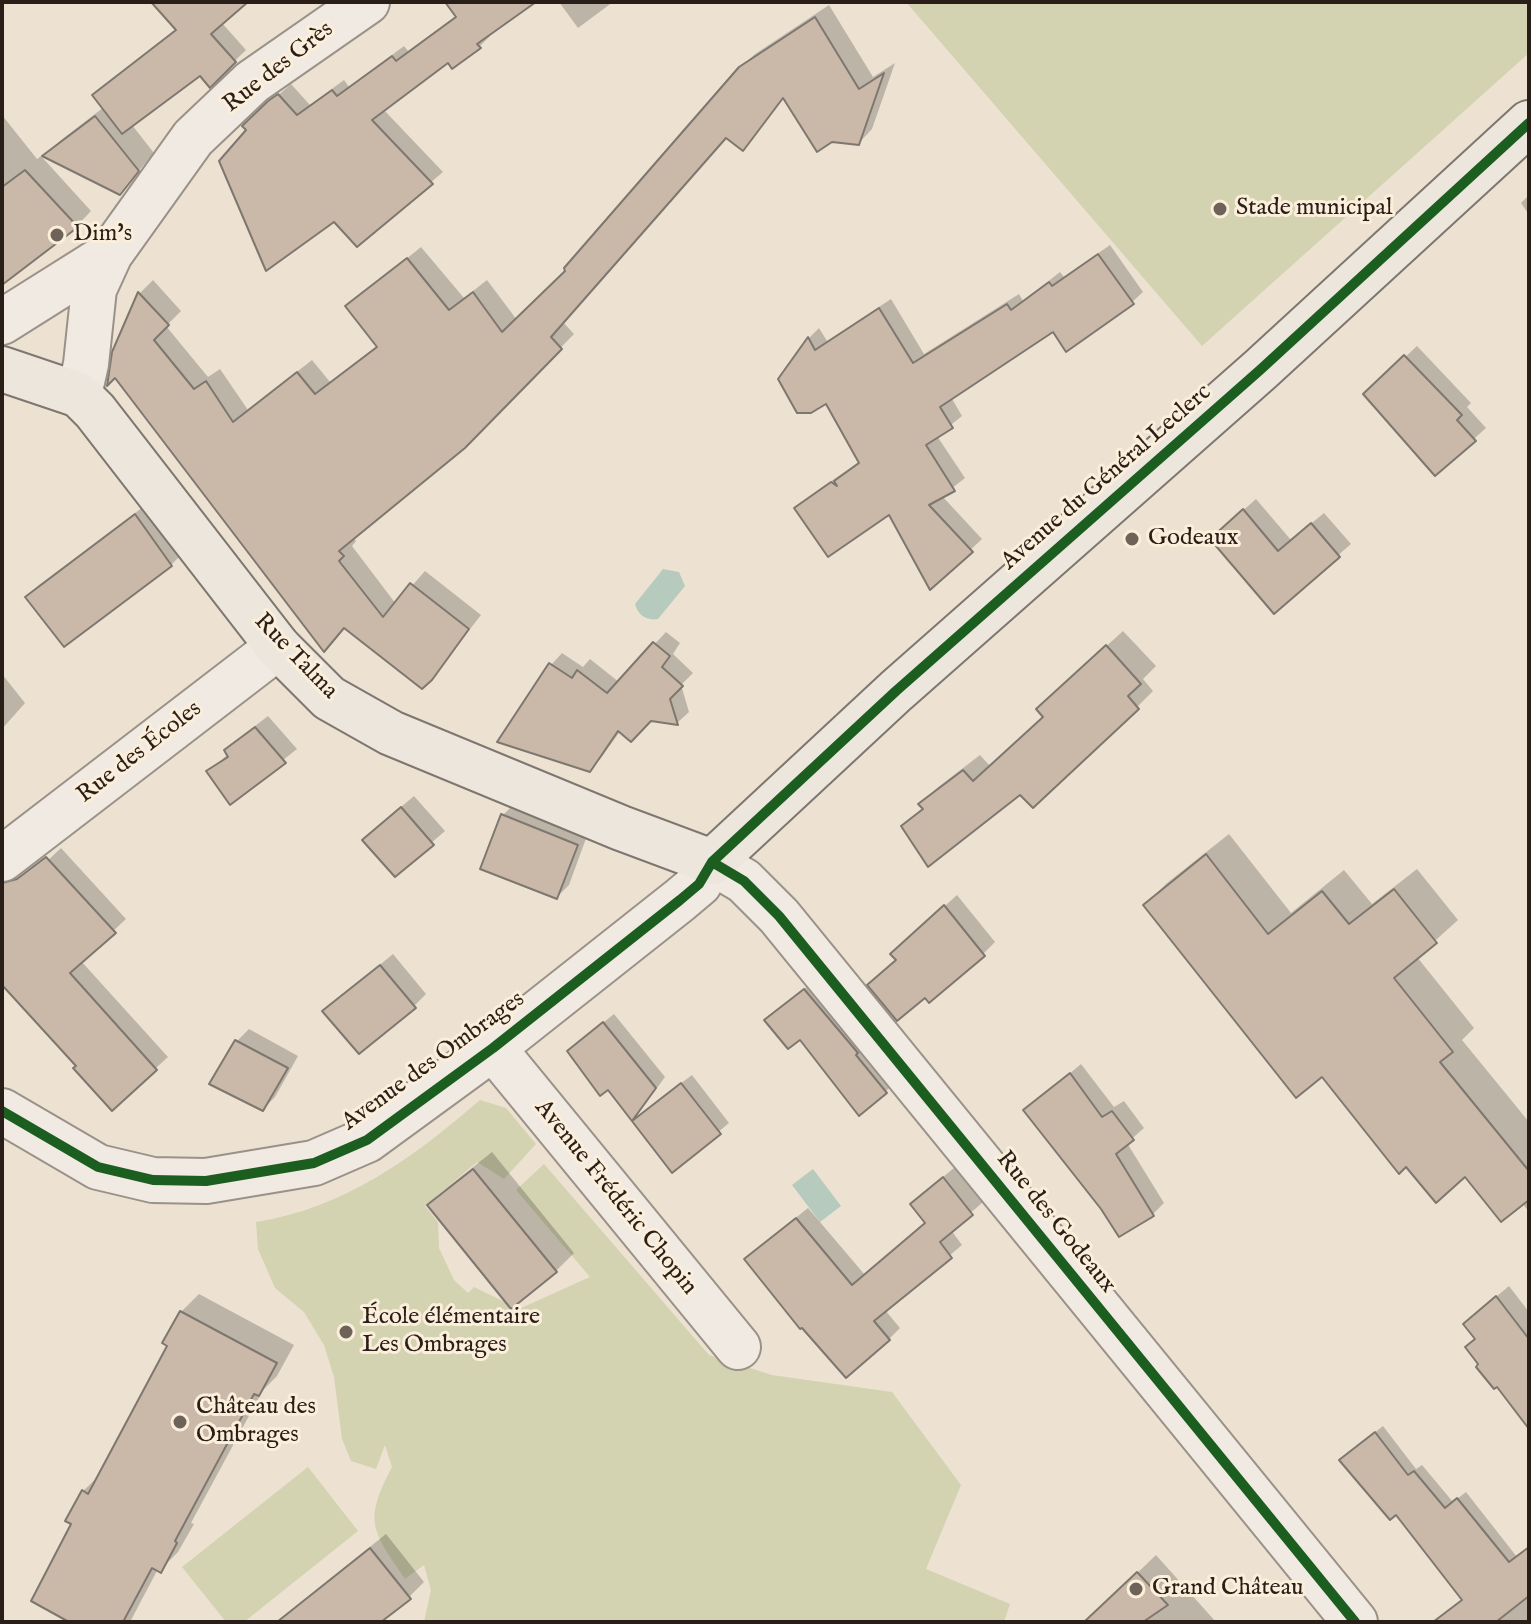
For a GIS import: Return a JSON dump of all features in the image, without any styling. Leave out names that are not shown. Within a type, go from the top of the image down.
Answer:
[{"type":"main road","name":"Avenue du Général Leclerc","points":[[712,862],[896,691],[1260,370],[1529,123]]},
{"type":"main road","name":"Rue Talma","points":[[2,369],[79,395],[95,411],[278,647],[329,698],[391,733],[712,862]]},
{"type":"street","name":"Rue des Grès","points":[[79,395],[86,364],[94,289],[110,254],[193,138],[252,82],[367,2]]},
{"type":"street","name":"Rue des Grès","points":[[2,322],[110,254]]},
{"type":"street","name":"Rue des Écoles","points":[[2,859],[278,647]]},
{"type":"street","name":"Avenue des Ombrages","points":[[2,1111],[98,1167],[153,1180],[206,1181],[314,1163],[367,1140],[493,1048],[699,884],[712,862]]},
{"type":"street","name":"Rue des Godeaux","points":[[712,862],[744,881],[779,916],[1355,1622]]},
{"type":"street","name":"Avenue Frédéric Chopin","points":[[493,1048],[738,1347]]},
{"type":"green space","name":"Stade municipal","points":[[906,2],[1529,2],[1529,53],[1202,346]]},
{"type":"green space","points":[[480,1100],[506,1108],[536,1144],[504,1179],[477,1162],[425,1206],[438,1222],[439,1248],[454,1280],[468,1293],[474,1287],[519,1309],[590,1277],[516,1190],[544,1164],[709,1355],[772,1375],[892,1392],[961,1485],[926,1569],[1010,1604],[1004,1622],[424,1622],[431,1590],[424,1565],[405,1579],[385,1549],[375,1525],[377,1501],[392,1467],[385,1445],[376,1469],[351,1461],[342,1439],[334,1377],[324,1345],[304,1312],[275,1288],[258,1249],[256,1222],[319,1205],[377,1177],[430,1141]]},
{"type":"green space","points":[[308,1467],[358,1531],[244,1622],[226,1622],[182,1567]]},
{"type":"shaded area","points":[[663,569],[679,572],[685,586],[658,619],[646,618],[635,604]]},
{"type":"shaded area","points":[[813,1169],[841,1206],[820,1222],[792,1185]]},
{"type":"building","points":[[151,2],[248,2],[211,34],[236,62],[210,88],[200,76],[122,134],[92,95],[176,30]]},
{"type":"building","points":[[445,2],[536,2],[477,44],[481,48],[452,69],[448,63],[372,120],[433,184],[357,247],[334,222],[266,271],[219,161],[246,130],[242,126],[278,94],[297,115],[332,90],[337,96],[392,56],[396,61],[456,17]]},
{"type":"building","points":[[815,17],[859,89],[884,73],[859,145],[832,142],[817,152],[783,98],[743,151],[726,138],[551,337],[562,349],[465,448],[339,551],[344,556],[339,561],[383,617],[410,583],[469,629],[432,680],[422,689],[344,628],[324,652],[115,378],[107,386],[112,352],[138,292],[169,325],[154,340],[194,389],[206,381],[233,422],[297,372],[315,394],[377,347],[345,306],[407,258],[449,310],[473,292],[502,332],[565,271],[564,268],[739,67]]},
{"type":"building","points":[[95,116],[139,171],[120,195],[42,156]]},
{"type":"building","points":[[25,170],[78,227],[2,285],[2,187]]},
{"type":"building","points":[[1098,254],[1134,304],[1066,352],[1053,332],[940,407],[953,428],[926,445],[955,491],[929,505],[973,552],[930,590],[889,515],[828,557],[794,508],[831,482],[837,486],[834,481],[859,463],[826,404],[811,413],[797,413],[778,379],[808,337],[815,350],[879,308],[913,363],[1007,304],[1011,310],[1049,282],[1052,286]]},
{"type":"building","points":[[1404,355],[1462,415],[1457,420],[1476,441],[1435,476],[1363,394]]},
{"type":"building","points":[[1243,509],[1278,551],[1311,523],[1340,557],[1274,614],[1210,539]]},
{"type":"building","points":[[135,514],[172,566],[64,647],[25,597]]},
{"type":"building","points":[[653,642],[670,656],[662,667],[683,686],[670,699],[678,725],[651,721],[631,742],[618,731],[590,772],[497,742],[549,663],[572,678],[577,670],[607,693]]},
{"type":"building","points":[[1106,645],[1141,684],[1128,696],[1139,709],[1033,808],[1020,795],[928,867],[901,826],[923,809],[918,804],[963,770],[973,781],[1043,717],[1036,709]]},
{"type":"building","points":[[255,727],[286,763],[230,805],[206,771],[228,757],[224,750]]},
{"type":"building","points":[[401,807],[434,845],[395,877],[362,840]]},
{"type":"building","points":[[501,814],[578,845],[557,899],[480,869]]},
{"type":"building","points":[[1206,854],[1268,934],[1322,891],[1349,924],[1394,889],[1437,943],[1394,978],[1453,1052],[1440,1062],[1529,1171],[1529,1200],[1501,1222],[1465,1177],[1436,1203],[1406,1167],[1399,1174],[1322,1077],[1296,1098],[1143,905]]},
{"type":"building","points":[[46,857],[116,933],[70,973],[157,1070],[112,1111],[73,1068],[76,1066],[2,985],[2,883],[17,879]]},
{"type":"building","points":[[944,905],[985,956],[929,1003],[925,998],[897,1021],[867,985],[896,960],[890,954]]},
{"type":"building","points":[[380,965],[416,1008],[359,1054],[322,1011]]},
{"type":"building","points":[[804,989],[887,1093],[859,1116],[800,1040],[788,1049],[764,1020]]},
{"type":"building","points":[[603,1022],[656,1088],[632,1121],[681,1083],[721,1134],[672,1173],[608,1090],[600,1096],[567,1051]]},
{"type":"building","points":[[235,1040],[288,1068],[263,1111],[209,1084]]},
{"type":"building","points":[[1070,1073],[1102,1117],[1112,1111],[1134,1140],[1116,1154],[1154,1216],[1119,1237],[1101,1209],[1023,1110]]},
{"type":"building","points":[[473,1169],[557,1272],[511,1309],[427,1205]]},
{"type":"building","points":[[943,1177],[973,1215],[940,1242],[952,1258],[874,1321],[890,1340],[846,1378],[800,1329],[744,1259],[796,1218],[852,1285],[925,1223],[910,1204]]},
{"type":"building","points":[[1496,1296],[1529,1339],[1529,1429],[1497,1387],[1494,1389],[1476,1367],[1478,1364],[1465,1347],[1475,1339],[1463,1324]]},
{"type":"building","name":"Château des Ombrages","points":[[180,1311],[277,1363],[259,1396],[254,1394],[161,1573],[152,1568],[123,1622],[69,1622],[31,1601],[71,1524],[65,1521],[82,1490],[88,1494],[167,1346],[162,1343]]},
{"type":"building","points":[[1375,1432],[1408,1475],[1414,1471],[1445,1508],[1457,1498],[1509,1562],[1529,1547],[1529,1596],[1496,1622],[1433,1622],[1462,1600],[1396,1515],[1390,1520],[1339,1460]]},
{"type":"building","points":[[370,1548],[411,1599],[381,1622],[277,1622]]},
{"type":"building","name":"Grand Château","points":[[1137,1572],[1168,1605],[1143,1622],[1084,1622]]},
{"type":"cycle path","points":[[2,1111],[98,1167],[153,1180],[206,1181],[314,1163],[367,1140],[493,1048],[699,884],[712,862],[896,691],[1260,370],[1529,123]]},
{"type":"cycle path","points":[[712,862],[744,881],[779,916],[1355,1622]]},
{"type":"place","name":"Stade municipal","points":[[1220,209]]},
{"type":"place","name":"Dim's","points":[[57,235]]},
{"type":"place","name":"Godeaux","points":[[1132,539]]},
{"type":"place","name":"École élémentaire Les Ombrages","points":[[346,1332]]},
{"type":"place","name":"Château des Ombrages","points":[[180,1422]]},
{"type":"place","name":"Grand Château","points":[[1136,1589]]}]
